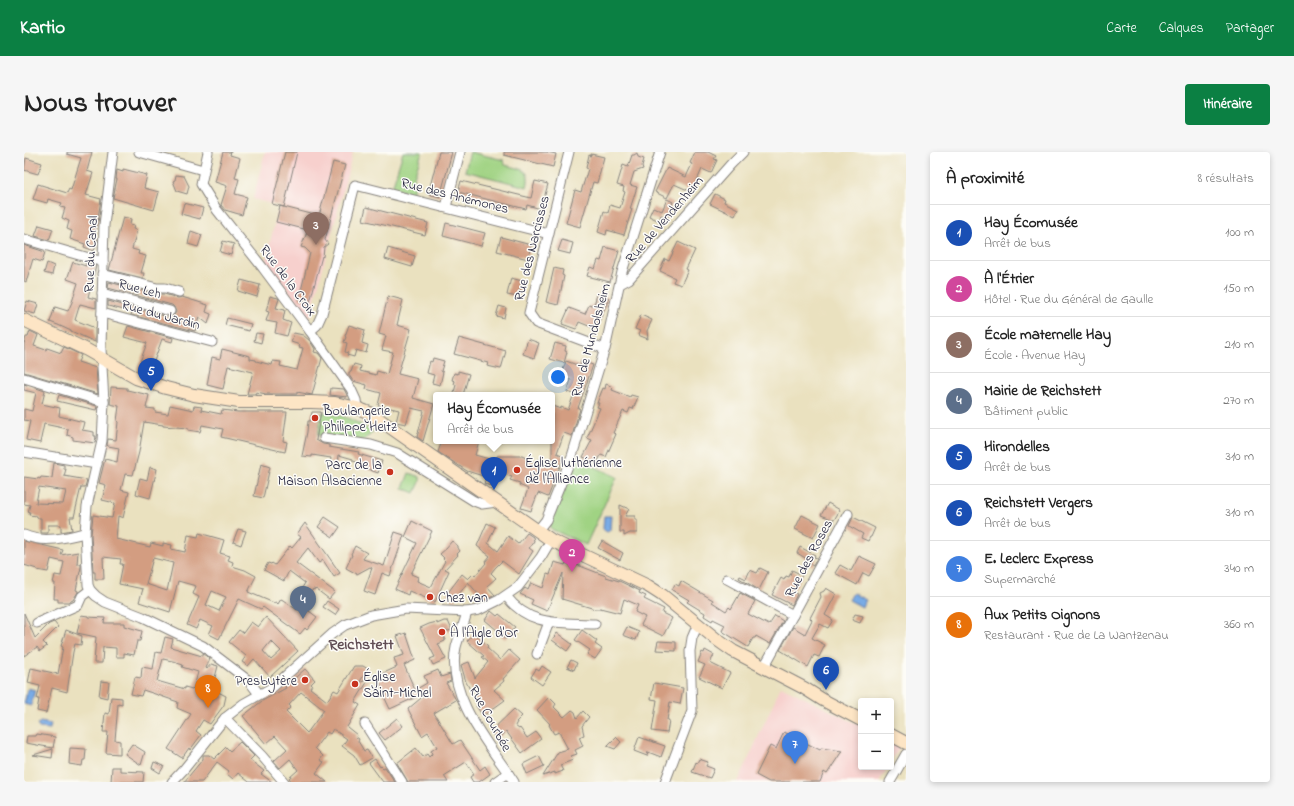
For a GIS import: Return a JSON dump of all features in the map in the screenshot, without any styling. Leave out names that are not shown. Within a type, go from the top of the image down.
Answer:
[{"type":"main road","points":[[24,320],[79,346],[143,381],[166,388],[194,395],[239,402],[323,402],[356,404],[551,540],[648,586],[662,595],[733,651],[858,718]]},
{"type":"main road","points":[[804,688],[825,694],[858,711]]},
{"type":"main road","points":[[894,729],[906,735]]},
{"type":"main road","points":[[894,737],[906,743]]},
{"type":"street","name":"Rue du Canal","points":[[90,590],[88,584],[85,533],[87,506],[102,441],[104,402],[101,358],[102,274],[104,225],[112,152]]},
{"type":"street","points":[[139,152],[203,170]]},
{"type":"street","name":"Rue de la Croix","points":[[208,152],[201,184],[217,210],[263,268],[351,389],[356,404]]},
{"type":"street","points":[[446,207],[460,152]]},
{"type":"street","name":"Rue des Narcisses","points":[[569,152],[529,313],[536,323],[605,349]]},
{"type":"street","name":"Rue de Mundolsheim","points":[[538,530],[546,520],[569,464],[605,349],[622,272],[660,152]]},
{"type":"street","name":"Rue de Vendenheim","points":[[620,284],[630,279],[743,152]]},
{"type":"street","name":"Rue des Anémones","points":[[310,331],[317,325],[322,314],[355,185],[549,234]]},
{"type":"street","points":[[24,238],[103,262]]},
{"type":"street","points":[[102,274],[179,292]]},
{"type":"street","name":"Rue Leh","points":[[102,292],[170,311]]},
{"type":"street","name":"Rue du Jardin","points":[[102,313],[212,342]]},
{"type":"street","points":[[24,378],[104,402]]},
{"type":"street","points":[[324,438],[371,445],[397,453],[474,501],[482,504],[497,502]]},
{"type":"street","points":[[24,452],[97,464]]},
{"type":"street","name":"Rue des Roses","points":[[764,667],[794,615],[848,514]]},
{"type":"street","points":[[24,535],[43,540],[53,540],[85,533]]},
{"type":"street","points":[[172,782],[226,718],[243,704],[273,687],[345,625],[371,615],[406,609],[467,612],[480,610],[506,596],[518,587],[541,557],[551,540]]},
{"type":"street","name":"Rue des Roses","points":[[727,579],[794,615]]},
{"type":"street","points":[[37,623],[78,605],[82,596],[90,590],[105,602],[143,617],[203,646],[249,681],[259,694]]},
{"type":"street","points":[[506,596],[526,614],[540,620],[549,622],[595,624]]},
{"type":"street","name":"Rue Courbée","points":[[467,612],[456,648],[454,669],[459,692],[483,738],[508,773],[496,782]]},
{"type":"street","points":[[537,654],[549,622]]},
{"type":"street","points":[[665,782],[692,711],[690,651],[692,638],[698,624]]},
{"type":"street","points":[[226,718],[284,782]]},
{"type":"street","points":[[365,724],[402,782]]},
{"type":"street","points":[[890,782],[906,754]]},
{"type":"street","points":[[508,773],[514,782]]},
{"type":"shaded area","points":[[265,152],[353,152],[310,318],[265,262],[279,206],[253,199]]},
{"type":"shaded area","points":[[781,686],[858,724],[858,770],[886,770],[879,782],[738,782]]},
{"type":"shaded area","points":[[894,743],[900,746],[894,756]]},
{"type":"green space","points":[[403,152],[422,152],[412,183],[415,184],[412,194],[392,188]]},
{"type":"green space","points":[[470,152],[504,160],[505,165],[524,170],[528,176],[527,187],[465,171]]},
{"type":"green space","points":[[322,412],[349,419],[373,432],[363,441],[318,435]]},
{"type":"green space","points":[[578,459],[617,477],[586,545],[551,529],[550,524]]},
{"type":"green space","points":[[409,473],[420,477],[420,482],[415,493],[403,488]]},
{"type":"water","points":[[604,516],[611,516],[610,530],[608,532],[603,529]]},
{"type":"water","points":[[853,593],[866,600],[862,607],[849,600]]},
{"type":"water","points":[[28,688],[35,690],[31,706],[24,704]]},
{"type":"water","points":[[40,722],[51,724],[50,729],[39,728],[37,725]]},
{"type":"building","points":[[67,152],[92,152],[87,171],[93,173],[86,195],[101,199],[99,218],[94,237],[98,239],[94,251],[84,247],[85,244],[70,239],[72,231],[67,229],[69,221],[62,218],[65,208],[60,207],[62,203],[48,199],[47,203],[33,199],[38,184],[67,193],[69,189],[71,190],[81,158],[67,154]]},
{"type":"building","points":[[223,152],[231,152],[230,155],[240,158],[235,178],[239,179],[235,194],[247,197],[242,215],[225,210],[221,205],[227,186],[215,182]]},
{"type":"building","points":[[285,152],[297,152],[284,207],[272,204]]},
{"type":"building","points":[[439,152],[452,152],[440,197],[428,194]]},
{"type":"building","points":[[504,152],[547,152],[556,154],[553,167],[504,155]]},
{"type":"building","points":[[695,152],[708,152],[716,156],[714,159],[717,160],[711,173],[702,169],[692,192],[674,184],[667,198],[655,192],[667,168],[686,177],[692,164],[690,163]]},
{"type":"building","points":[[637,153],[638,157],[644,159],[642,166],[643,169],[634,172],[630,185],[637,187],[624,235],[607,230],[606,235],[598,232],[604,211],[608,213],[610,205],[620,208],[625,192],[623,191],[624,187],[617,185],[623,165],[628,167],[632,155]]},
{"type":"building","points":[[591,154],[604,157],[597,183],[593,182],[580,227],[566,223],[575,190],[581,192],[588,169],[586,168],[589,155],[591,156]]},
{"type":"building","points":[[26,158],[42,163],[38,174],[24,170]]},
{"type":"building","points":[[333,162],[345,165],[325,240],[328,244],[324,247],[323,257],[322,256],[310,302],[299,299],[310,253],[305,248],[301,247],[308,230],[276,222],[280,206],[319,216]]},
{"type":"building","points":[[123,169],[147,175],[144,188],[159,192],[154,210],[113,198],[117,179],[117,170],[123,172]]},
{"type":"building","points":[[176,175],[184,176],[189,186],[187,194],[177,191],[173,181],[175,180]]},
{"type":"building","points":[[461,181],[531,198],[535,181],[548,184],[541,209],[527,205],[526,209],[458,192]]},
{"type":"building","points":[[715,194],[725,199],[724,202],[738,209],[735,216],[710,204]]},
{"type":"building","points":[[667,199],[673,202],[667,218],[661,215],[659,221],[649,216],[653,207],[662,211]]},
{"type":"building","points":[[184,203],[203,208],[200,219],[181,214]]},
{"type":"building","points":[[366,207],[428,223],[425,235],[363,220]]},
{"type":"building","points":[[123,217],[131,219],[130,225],[134,226],[133,229],[137,230],[132,249],[139,251],[138,254],[146,256],[141,273],[144,273],[143,278],[109,270]]},
{"type":"building","points":[[446,223],[485,233],[481,246],[443,236]]},
{"type":"building","points":[[39,225],[53,229],[49,240],[35,236]]},
{"type":"building","points":[[191,231],[202,235],[198,247],[188,244]]},
{"type":"building","points":[[501,237],[531,245],[528,259],[497,251]]},
{"type":"building","points":[[562,240],[573,243],[570,254],[558,251]]},
{"type":"building","points":[[223,241],[234,244],[231,255],[220,252]]},
{"type":"building","points":[[678,242],[695,250],[686,269],[688,270],[681,285],[673,282],[675,278],[660,271],[665,259],[669,261]]},
{"type":"building","points":[[24,245],[45,252],[42,262],[33,259],[26,282],[24,281]]},
{"type":"building","points":[[605,247],[619,251],[610,282],[587,276],[590,267],[595,269],[598,260],[601,261]]},
{"type":"building","points":[[388,248],[415,256],[412,267],[385,259]]},
{"type":"building","points":[[73,262],[86,266],[86,263],[96,266],[88,297],[96,299],[96,308],[80,304],[75,320],[95,328],[95,342],[50,322],[55,307],[68,311],[72,302],[78,283],[67,279]]},
{"type":"building","points":[[47,263],[54,266],[52,275],[44,273]]},
{"type":"building","points":[[554,268],[563,270],[562,275],[564,276],[558,305],[546,302]]},
{"type":"building","points":[[511,278],[522,281],[518,297],[507,295]]},
{"type":"building","points":[[241,280],[260,285],[257,297],[238,291]]},
{"type":"building","points":[[109,282],[156,294],[164,294],[178,298],[182,297],[208,305],[206,312],[211,314],[208,324],[199,317],[195,331],[131,315],[132,312],[108,306],[108,301],[168,317],[174,315],[176,312],[172,305],[108,288]]},
{"type":"building","points":[[597,294],[609,298],[596,329],[579,322],[576,329],[562,324],[569,308],[585,314],[589,305],[594,305]]},
{"type":"building","points":[[270,296],[279,299],[276,308],[285,310],[283,320],[291,323],[287,336],[275,333],[277,323],[266,321],[269,312],[266,311]]},
{"type":"building","points":[[388,296],[403,300],[397,325],[411,329],[398,374],[418,379],[413,398],[433,404],[423,441],[417,437],[424,411],[411,408],[406,424],[396,422],[399,410],[378,405],[381,393],[366,389],[367,385],[353,381],[349,375],[349,372],[351,372],[354,364],[361,366],[360,371],[376,375],[377,371],[387,374],[393,352],[382,350],[386,336],[379,334]]},
{"type":"building","points":[[27,301],[38,304],[35,314],[24,311]]},
{"type":"building","points":[[499,306],[506,308],[504,318],[496,316]]},
{"type":"building","points":[[641,315],[652,320],[647,331],[648,339],[638,335],[640,331],[635,329]]},
{"type":"building","points":[[227,318],[251,324],[249,331],[225,325]]},
{"type":"building","points":[[349,325],[365,330],[362,343],[368,345],[366,353],[356,350],[354,357],[347,355],[348,353],[345,352],[347,343],[344,342]]},
{"type":"building","points":[[128,326],[173,338],[172,342],[162,339],[149,375],[137,370],[147,343],[124,337]]},
{"type":"building","points":[[30,331],[38,335],[34,346],[46,350],[47,348],[61,353],[64,347],[81,355],[78,362],[96,368],[98,394],[24,372],[24,344]]},
{"type":"building","points":[[256,333],[263,334],[261,343],[254,341]]},
{"type":"building","points":[[294,333],[303,335],[310,341],[315,349],[314,352],[318,353],[322,358],[312,395],[297,392],[297,394],[266,394],[256,392],[255,394],[247,394],[253,372],[228,366],[223,389],[207,385],[212,357],[220,359],[222,349],[250,356],[250,359],[272,365],[273,361],[281,362],[280,366],[297,370],[303,348],[299,347],[300,345],[291,342]]},
{"type":"building","points":[[459,338],[506,351],[501,369],[487,366],[488,363],[454,354]]},
{"type":"building","points":[[528,339],[539,343],[534,358],[523,354]]},
{"type":"building","points":[[555,343],[566,346],[565,351],[567,352],[564,363],[550,359]]},
{"type":"building","points":[[433,358],[444,361],[441,371],[443,372],[440,385],[432,383],[434,375],[427,373],[430,361],[432,362]]},
{"type":"building","points":[[566,361],[580,366],[581,361],[593,365],[578,408],[580,409],[572,436],[564,433],[557,453],[564,456],[548,497],[538,493],[531,511],[521,508],[528,489],[519,485],[520,483],[510,480],[512,477],[496,471],[491,486],[484,484],[486,477],[467,471],[438,452],[441,444],[478,444],[475,455],[496,461],[497,456],[522,456],[536,463],[538,459],[552,465],[552,444],[555,444],[555,407],[561,409],[561,407],[568,410],[574,394],[567,392],[571,380],[561,376]]},
{"type":"building","points":[[458,371],[469,374],[464,392],[454,392],[456,385],[454,384],[455,381],[452,380],[454,373],[458,374]]},
{"type":"building","points":[[24,384],[45,391],[42,404],[60,408],[59,416],[84,422],[82,430],[94,432],[94,436],[96,436],[95,443],[73,440],[73,437],[67,435],[68,429],[44,424],[40,443],[26,440],[30,421],[24,420],[24,409],[32,411],[36,393],[24,390]]},
{"type":"building","points":[[606,384],[613,387],[612,390],[630,397],[631,395],[638,397],[633,409],[630,408],[628,413],[623,411],[613,433],[616,434],[606,457],[601,455],[598,461],[595,460],[594,462],[583,457],[592,440],[587,438],[600,408],[597,407],[599,403],[597,403],[603,388],[605,389]]},
{"type":"building","points":[[111,387],[127,388],[127,390],[149,395],[146,408],[155,409],[155,412],[168,414],[170,405],[193,410],[194,406],[202,407],[201,410],[221,414],[222,410],[238,412],[287,412],[283,441],[287,442],[285,452],[221,437],[223,429],[202,425],[200,432],[188,430],[188,428],[163,426],[144,422],[139,452],[133,475],[125,474],[121,490],[129,492],[123,518],[118,516],[116,539],[150,547],[151,543],[163,546],[163,543],[172,545],[171,549],[185,552],[188,535],[198,537],[199,533],[224,540],[220,553],[230,556],[228,560],[233,562],[232,566],[245,570],[256,576],[248,592],[278,604],[281,599],[297,610],[301,605],[317,617],[307,630],[305,628],[300,634],[263,607],[261,609],[239,599],[219,639],[209,634],[213,626],[200,620],[196,629],[187,625],[199,597],[193,594],[196,586],[178,581],[170,612],[139,602],[143,589],[119,584],[123,564],[120,564],[121,559],[103,557],[104,579],[95,579],[95,572],[93,572],[91,535],[93,515],[112,518],[115,503],[102,500],[106,485],[99,483],[105,459],[117,462],[119,448],[107,445],[108,439],[116,440],[118,422],[119,406],[110,404]],"holes":[[[153,558],[173,563],[167,591],[146,584]],[[212,591],[226,597],[219,611],[206,605]]]},
{"type":"building","points":[[331,388],[344,389],[347,397],[330,395]]},
{"type":"building","points":[[59,395],[97,406],[96,410],[57,401]]},
{"type":"building","points":[[312,412],[321,412],[316,440],[323,444],[329,445],[329,447],[359,452],[358,454],[382,461],[378,473],[365,468],[367,465],[339,455],[338,464],[330,463],[331,458],[312,455],[312,457],[302,456],[308,421],[310,421]]},
{"type":"building","points":[[54,463],[64,465],[64,469],[66,469],[64,476],[87,480],[85,487],[81,487],[74,517],[70,517],[72,530],[61,532],[61,525],[48,525],[48,533],[41,533],[41,518],[29,515],[30,512],[28,512],[30,505],[24,504],[24,477],[38,479],[41,477],[52,478]],"holes":[[[39,487],[66,491],[63,504],[36,503]]]},
{"type":"building","points":[[261,464],[270,467],[263,498],[254,496]]},
{"type":"building","points":[[150,467],[157,469],[150,498],[136,494],[140,478],[147,480]]},
{"type":"building","points":[[828,503],[840,510],[834,520],[821,515]]},
{"type":"building","points":[[620,505],[629,509],[625,516],[635,516],[635,519],[637,519],[637,533],[630,533],[624,536],[624,532],[620,532]]},
{"type":"building","points":[[802,515],[820,524],[813,538],[795,529]]},
{"type":"building","points":[[325,517],[340,527],[333,537],[318,527]]},
{"type":"building","points":[[853,517],[875,528],[868,541],[861,538],[863,534],[849,526]]},
{"type":"building","points":[[412,521],[432,531],[411,574],[418,577],[417,581],[431,587],[445,561],[440,554],[452,541],[458,546],[460,551],[445,569],[449,571],[435,602],[409,591],[408,595],[395,589],[417,543],[405,537]]},
{"type":"building","points":[[305,523],[340,573],[334,577],[323,560],[319,563],[308,548],[296,563],[335,592],[329,599],[316,589],[313,589],[310,594],[302,588],[305,583],[289,571],[284,581],[264,570],[268,563],[275,565],[290,546],[292,548],[301,537],[297,534]]},
{"type":"building","points":[[487,523],[495,527],[488,543],[498,551],[508,536],[518,544],[527,533],[533,537],[534,541],[529,548],[533,551],[519,574],[502,561],[495,568],[491,573],[496,578],[487,586],[495,595],[484,601],[468,582],[454,601],[446,595],[462,574],[468,579],[473,574],[475,576],[490,556],[477,546]]},
{"type":"building","points":[[238,529],[246,531],[241,545],[233,542]]},
{"type":"building","points":[[395,532],[404,535],[390,576],[382,573],[375,595],[364,591],[372,568],[370,567],[357,574],[346,568],[355,546],[367,553],[363,559],[384,566]]},
{"type":"building","points":[[24,541],[63,550],[61,555],[78,552],[77,564],[81,564],[81,567],[76,590],[78,592],[73,600],[69,602],[58,602],[58,599],[54,599],[55,583],[53,583],[55,575],[61,576],[64,562],[51,559],[48,572],[24,565]]},
{"type":"building","points":[[602,541],[623,553],[620,560],[598,548]]},
{"type":"building","points":[[800,547],[815,555],[814,557],[817,558],[813,566],[806,562],[807,559],[797,553]]},
{"type":"building","points":[[859,556],[876,564],[869,576],[863,573],[857,585],[835,573],[840,565],[851,571]]},
{"type":"building","points":[[554,562],[565,565],[566,563],[580,566],[640,591],[639,593],[646,596],[644,599],[664,609],[662,613],[672,618],[663,636],[641,625],[645,617],[635,612],[638,605],[624,599],[620,613],[600,608],[595,609],[562,599],[563,573],[547,611],[531,604],[533,600],[520,594],[525,588],[528,590],[531,583],[543,588],[547,574],[550,575]]},
{"type":"building","points":[[760,568],[768,572],[759,590],[739,578],[740,576],[746,579],[750,570],[757,573]]},
{"type":"building","points":[[792,570],[802,575],[793,592],[797,594],[792,605],[772,595],[781,578],[784,580],[786,576],[789,577]]},
{"type":"building","points":[[681,581],[713,600],[712,602],[726,611],[729,607],[731,609],[740,593],[755,601],[748,614],[769,625],[775,616],[783,621],[770,644],[756,636],[753,638],[748,647],[722,631],[725,625],[713,619],[712,621],[704,616],[705,613],[687,602],[689,600],[672,590],[675,584],[679,586]]},
{"type":"building","points":[[826,588],[836,594],[825,615],[833,620],[828,628],[820,624],[812,638],[825,645],[819,657],[814,655],[808,667],[780,650],[793,627],[805,634],[812,620],[810,618],[821,597],[820,593]]},
{"type":"building","points":[[327,601],[339,609],[335,615],[323,607]]},
{"type":"building","points":[[491,611],[497,616],[499,614],[515,627],[505,639],[485,620]]},
{"type":"building","points":[[24,613],[35,638],[49,624],[54,622],[58,627],[43,642],[47,646],[40,651],[37,647],[24,656]]},
{"type":"building","points":[[855,614],[863,616],[860,623],[852,620]]},
{"type":"building","points":[[81,615],[105,618],[104,623],[124,623],[124,626],[142,631],[140,641],[137,641],[134,655],[124,653],[124,657],[116,657],[116,648],[103,647],[102,663],[94,663],[96,637],[77,633]]},
{"type":"building","points":[[266,617],[298,651],[270,677],[254,659],[248,666],[242,662],[246,656],[229,642],[239,630],[243,633],[251,622],[258,627]],"holes":[[[271,641],[281,651],[271,660],[263,651]]]},
{"type":"building","points":[[448,621],[452,630],[444,632],[445,641],[438,644],[446,659],[433,665],[430,659],[435,657],[420,628],[429,624],[437,622],[437,624]]},
{"type":"building","points":[[627,627],[639,632],[636,640],[623,635]]},
{"type":"building","points":[[66,630],[82,636],[81,645],[75,644],[67,692],[52,688],[46,713],[37,711],[39,699],[37,699],[40,686],[28,683],[31,668],[58,674],[63,647],[61,646]]},
{"type":"building","points":[[582,630],[597,641],[595,644],[602,649],[595,659],[587,654],[590,650],[575,640]]},
{"type":"building","points":[[406,633],[415,660],[404,665],[415,690],[427,683],[424,676],[438,670],[441,677],[450,674],[451,681],[446,683],[456,700],[434,713],[453,744],[460,740],[480,770],[485,766],[490,774],[479,782],[473,782],[470,777],[474,774],[466,762],[444,776],[448,782],[408,782],[397,763],[416,748],[423,757],[427,754],[429,757],[432,754],[431,751],[437,747],[428,732],[422,736],[408,709],[427,692],[390,709],[381,690],[383,690],[377,676],[397,667],[394,658],[404,655],[397,636]]},
{"type":"building","points":[[474,633],[500,660],[509,650],[520,660],[503,679],[504,681],[494,690],[505,700],[483,716],[476,706],[478,704],[466,682],[461,665],[469,662],[475,678],[488,662],[482,657],[484,656],[467,641]]},
{"type":"building","points":[[557,633],[572,644],[567,651],[552,640]]},
{"type":"building","points":[[165,637],[173,639],[171,647],[202,656],[202,654],[207,656],[210,659],[206,668],[207,669],[211,664],[218,666],[212,689],[226,696],[224,705],[210,724],[203,720],[196,731],[201,735],[182,758],[168,749],[191,714],[177,708],[178,702],[143,690],[141,696],[131,694],[135,677],[141,678],[142,667],[153,669],[156,652],[161,653]],"holes":[[[163,659],[183,665],[182,667],[198,672],[194,687],[192,689],[185,687],[185,689],[157,681]]]},
{"type":"building","points":[[658,641],[676,642],[676,651],[656,650]]},
{"type":"building","points":[[705,650],[714,655],[710,663],[730,673],[722,688],[699,677],[705,665],[698,662],[702,652],[704,653]]},
{"type":"building","points":[[571,660],[577,663],[574,670],[567,667]]},
{"type":"building","points":[[354,666],[363,666],[368,669],[359,683],[369,679],[355,702],[360,705],[347,727],[357,735],[356,737],[359,739],[358,741],[364,751],[367,750],[372,758],[360,765],[354,755],[342,746],[347,739],[333,729],[330,734],[327,732],[315,748],[323,756],[320,760],[324,762],[316,773],[327,782],[292,782],[289,778],[298,770],[290,759],[280,768],[274,761],[287,749],[275,736],[266,744],[243,716],[262,701],[286,688],[285,687],[305,669],[315,680],[311,684],[312,685],[310,688],[327,701],[334,690],[338,692]],"holes":[[[301,692],[324,710],[307,733],[286,712],[291,707],[289,705]]]},
{"type":"building","points":[[542,666],[551,672],[542,685],[531,677],[536,669],[539,671]]},
{"type":"building","points":[[101,681],[109,682],[107,698],[99,696]]},
{"type":"building","points":[[654,683],[683,688],[680,704],[670,702],[667,720],[669,720],[667,733],[652,731],[657,700],[651,699]]},
{"type":"building","points":[[111,697],[122,698],[122,705],[118,704],[115,740],[120,741],[120,754],[106,753],[108,732],[103,732],[105,713],[109,714]]},
{"type":"building","points":[[549,697],[556,704],[554,707],[564,717],[572,710],[575,712],[577,718],[583,711],[589,717],[582,726],[584,735],[579,737],[583,746],[575,750],[577,754],[571,756],[573,760],[560,765],[563,771],[543,776],[558,752],[568,749],[559,732],[554,734],[549,725],[550,724],[537,710]]},
{"type":"building","points":[[514,709],[522,716],[516,722],[515,726],[519,729],[520,728],[527,738],[536,732],[541,739],[522,753],[506,731],[497,739],[490,732]]},
{"type":"building","points":[[397,718],[403,726],[385,740],[379,733]]},
{"type":"building","points":[[784,732],[820,750],[821,748],[842,751],[827,774],[824,772],[820,782],[769,782],[756,775],[770,746],[776,749]]},
{"type":"building","points":[[37,734],[55,737],[53,748],[26,743],[27,736],[36,736]]},
{"type":"building","points":[[616,737],[621,742],[615,749],[607,746]]},
{"type":"building","points":[[639,737],[665,746],[661,757],[648,752],[647,756],[634,751]]},
{"type":"building","points":[[240,742],[254,756],[250,760],[264,771],[261,774],[272,782],[249,782],[238,773],[233,779],[227,774],[229,771],[217,762],[202,782],[184,782],[203,759],[203,755],[209,755],[214,759],[226,747],[230,751]]},
{"type":"building","points":[[132,744],[145,752],[141,765],[125,754]]},
{"type":"building","points":[[70,748],[86,749],[85,760],[83,760],[82,766],[69,764]]},
{"type":"building","points":[[53,749],[52,758],[33,755]]},
{"type":"building","points":[[539,756],[544,766],[527,774],[523,764]]},
{"type":"building","points":[[375,759],[380,767],[385,767],[395,782],[383,782],[369,763]]},
{"type":"building","points":[[699,759],[708,762],[706,766],[714,769],[710,778],[692,772],[696,762],[697,763]]},
{"type":"building","points":[[154,762],[164,766],[160,773],[152,768]]},
{"type":"building","points":[[112,767],[120,767],[120,771],[144,772],[143,782],[111,782]]},
{"type":"place","name":"École maternelle Hay","points":[[316,245]]},
{"type":"place","name":"Hirondelles","points":[[151,391]]},
{"type":"place","name":"Boulangerie Philippe Heitz","points":[[315,418]]},
{"type":"place","name":"Église luthérienne de l'Alliance","points":[[517,470]]},
{"type":"place","name":"Parc de la Maison Alsacienne","points":[[390,472]]},
{"type":"place","name":"Hay Écomusée","points":[[494,490]]},
{"type":"place","name":"À l'Étrier","points":[[572,572]]},
{"type":"place","name":"Chez van","points":[[430,597]]},
{"type":"place","name":"Mairie de Reichstett","points":[[303,619]]},
{"type":"place","name":"À l'Aigle d'Or","points":[[442,632]]},
{"type":"place","name":"Presbytère","points":[[305,680]]},
{"type":"place","name":"Église Saint-Michel","points":[[355,684]]},
{"type":"place","name":"Reichstett Vergers","points":[[826,690]]},
{"type":"place","name":"Aux Petits Oignons","points":[[208,708]]},
{"type":"place","name":"E. Leclerc Express","points":[[795,764]]},
{"type":"district","name":"Reichstett","points":[[361,643]]}]
